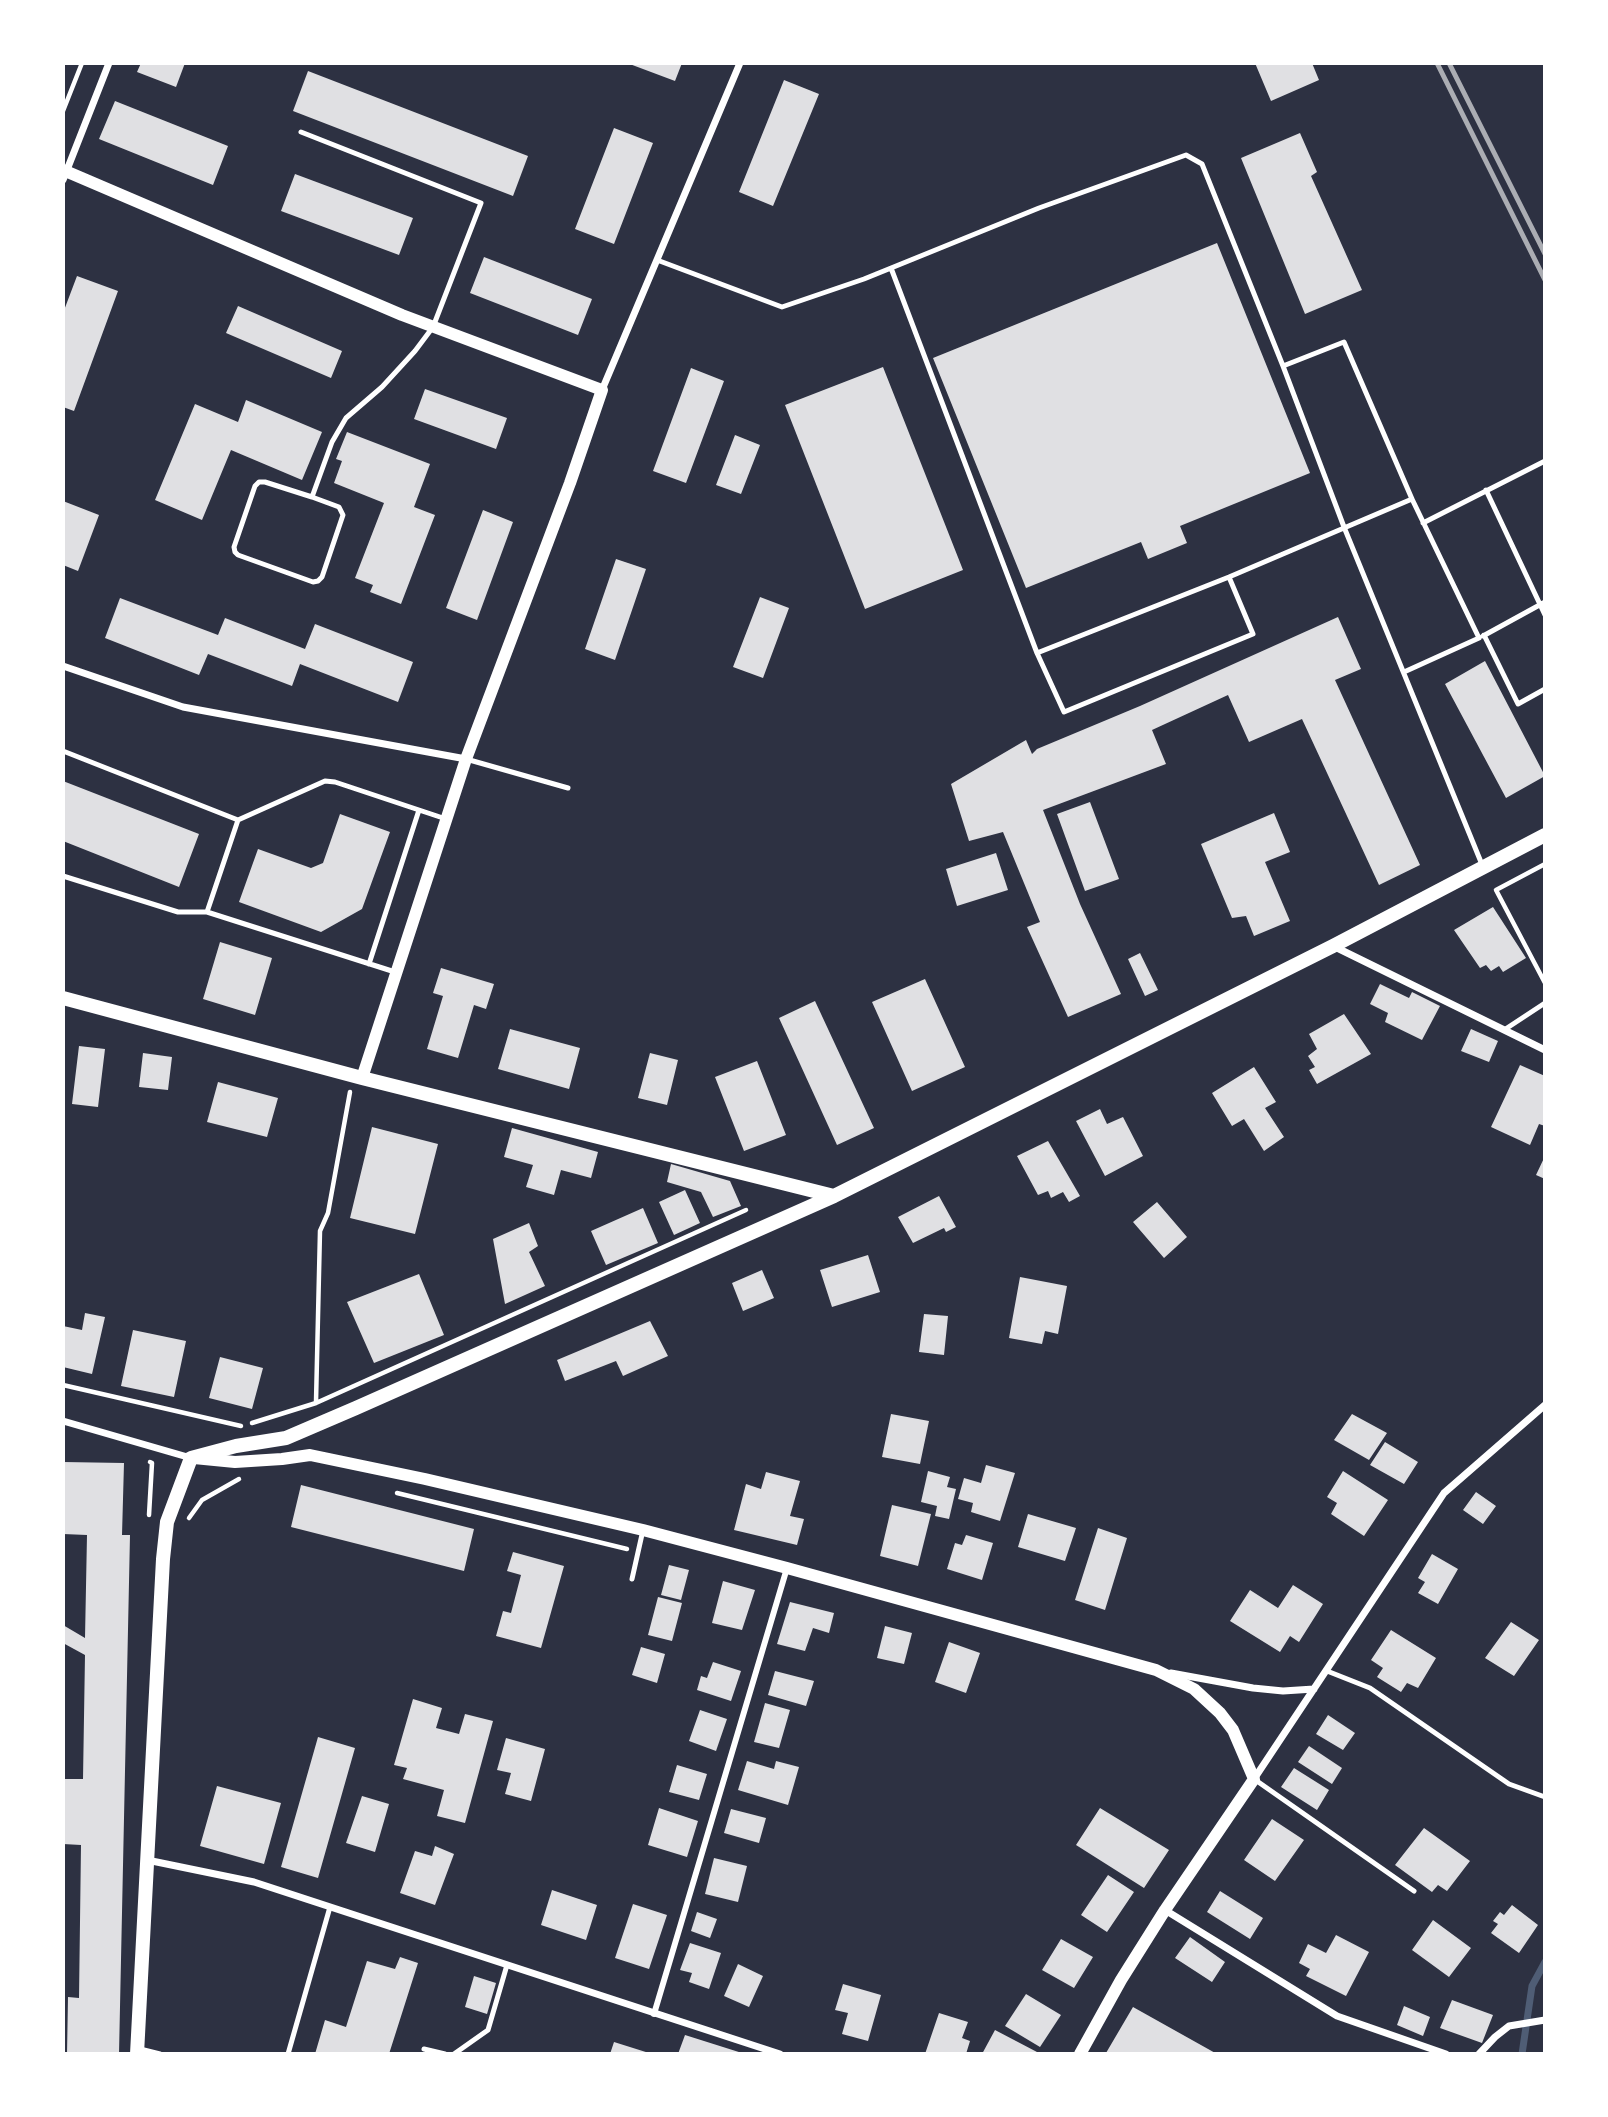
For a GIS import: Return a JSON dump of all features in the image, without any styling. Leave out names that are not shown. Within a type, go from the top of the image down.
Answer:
[{"type":"main road","points":[[137,2051],[163,1559],[167,1522],[191,1458],[286,1437],[834,1196],[1333,946],[1545,835]]},
{"type":"main road","points":[[63,998],[356,1077],[834,1196]]},
{"type":"street","points":[[109,63],[64,174],[433,327],[603,390]]},
{"type":"street","points":[[356,1077],[396,973],[466,759],[603,390],[740,63]]},
{"type":"street","points":[[63,666],[183,707],[466,759]]},
{"type":"street","points":[[1333,946],[1545,1050]]},
{"type":"street","points":[[1080,2054],[1121,1980],[1165,1910],[1444,1493],[1545,1405]]},
{"type":"street","points":[[63,1421],[191,1458],[235,1462],[310,1455],[425,1479],[643,1530],[1156,1670],[1253,1688],[1283,1691],[1314,1689]]},
{"type":"street","points":[[654,2014],[788,1568]]},
{"type":"street","points":[[1156,1670],[1194,1689],[1220,1713],[1233,1730],[1254,1779]]},
{"type":"street","points":[[146,1860],[254,1882],[780,2054]]},
{"type":"street","points":[[1165,1910],[1338,2016],[1446,2054]]},
{"type":"street","points":[[1479,2054],[1509,2026],[1542,2020]]},
{"type":"lane","points":[[301,132],[481,203],[433,327],[382,387],[346,418],[332,442],[312,497]]},
{"type":"lane","points":[[657,260],[782,307],[891,268],[1040,208],[1186,156],[1202,163],[1344,527],[1483,867]]},
{"type":"lane","points":[[891,268],[1037,653],[1064,712],[1252,634],[1229,577]]},
{"type":"lane","points":[[1283,366],[1344,342],[1423,523],[1518,704],[1545,690]]},
{"type":"lane","points":[[1423,523],[1545,461]]},
{"type":"lane","points":[[259,482],[312,497],[339,507],[343,515],[322,577],[318,581],[313,582],[235,552],[234,547],[255,486],[259,482]]},
{"type":"lane","points":[[1486,490],[1543,603],[1545,615]]},
{"type":"lane","points":[[1037,653],[1229,577],[1412,499]]},
{"type":"lane","points":[[1404,672],[1482,636],[1543,603]]},
{"type":"lane","points":[[63,751],[238,820],[325,781],[447,819]]},
{"type":"lane","points":[[466,759],[568,788]]},
{"type":"lane","points":[[369,964],[419,810]]},
{"type":"lane","points":[[206,912],[238,820]]},
{"type":"lane","points":[[63,876],[178,912],[206,912],[396,973]]},
{"type":"lane","points":[[1504,1030],[1545,1003]]},
{"type":"lane","points":[[632,1579],[643,1530]]},
{"type":"lane","points":[[1327,1671],[1370,1688],[1510,1784],[1545,1797]]},
{"type":"lane","points":[[1254,1779],[1414,1891]]},
{"type":"lane","points":[[288,2054],[330,1907]]},
{"type":"lane","points":[[454,2054],[488,2030],[508,1965]]},
{"type":"lane","points":[[424,2049],[445,2054]]},
{"type":"lane","points":[[137,2051],[160,2054]]},
{"type":"path","points":[[63,111],[82,63]]},
{"type":"path","points":[[1545,864],[1496,890],[1545,983]]},
{"type":"path","points":[[316,1403],[320,1231],[328,1213],[356,1077]]},
{"type":"path","points":[[63,1385],[243,1426],[316,1403],[746,1210]]},
{"type":"path","points":[[139,1459],[152,1463],[149,1516]]},
{"type":"path","points":[[388,1491],[638,1551]]},
{"type":"building","points":[[141,63],[185,63],[176,87],[137,72]]},
{"type":"building","points":[[627,63],[682,63],[675,81]]},
{"type":"building","points":[[1255,63],[1312,63],[1319,80],[1271,101]]},
{"type":"building","points":[[308,71],[528,156],[513,196],[293,111]]},
{"type":"building","points":[[784,80],[819,94],[773,206],[739,192]]},
{"type":"building","points":[[115,101],[228,146],[213,185],[99,139]]},
{"type":"building","points":[[614,128],[653,143],[614,244],[575,229]]},
{"type":"building","points":[[1300,133],[1317,172],[1311,176],[1362,290],[1305,314],[1241,158]]},
{"type":"building","points":[[295,174],[413,218],[399,255],[281,211]]},
{"type":"building","points":[[1217,243],[1310,473],[1180,526],[1187,543],[1148,559],[1141,542],[1026,588],[933,358]]},
{"type":"building","points":[[484,257],[592,299],[578,335],[470,293]]},
{"type":"building","points":[[77,276],[118,291],[74,411],[63,407],[63,313]]},
{"type":"building","points":[[238,306],[342,351],[331,378],[226,333]]},
{"type":"building","points":[[883,367],[963,570],[865,609],[785,405]]},
{"type":"building","points":[[691,368],[724,381],[686,483],[653,471]]},
{"type":"building","points":[[425,389],[507,418],[496,449],[414,419]]},
{"type":"building","points":[[246,400],[322,432],[302,480],[231,450],[202,520],[155,500],[195,404],[238,422]]},
{"type":"building","points":[[347,432],[430,464],[414,507],[435,515],[401,604],[370,592],[373,585],[355,578],[384,503],[334,483],[342,461],[336,459]]},
{"type":"building","points":[[735,435],[760,445],[741,494],[716,485]]},
{"type":"building","points":[[63,501],[99,515],[78,571],[63,565]]},
{"type":"building","points":[[483,510],[513,522],[477,620],[446,608]]},
{"type":"building","points":[[616,559],[646,569],[615,660],[585,649]]},
{"type":"building","points":[[760,597],[789,608],[763,678],[733,667]]},
{"type":"building","points":[[120,598],[218,635],[225,618],[305,649],[315,624],[413,662],[398,702],[300,664],[292,686],[208,654],[199,675],[105,638]]},
{"type":"building","points":[[1338,617],[1361,669],[1335,680],[1420,865],[1379,885],[1302,719],[1249,742],[1228,695],[1152,730],[1166,764],[1043,810],[1080,904],[1121,994],[1068,1017],[1027,927],[1040,922],[1003,832],[969,841],[951,784],[1026,740],[1032,754],[1037,749]]},
{"type":"building","points":[[1485,661],[1545,776],[1506,798],[1445,684]]},
{"type":"building","points":[[63,781],[199,834],[179,887],[63,841]]},
{"type":"building","points":[[1090,802],[1119,879],[1085,891],[1057,814]]},
{"type":"building","points":[[1274,813],[1290,852],[1265,862],[1290,921],[1254,936],[1246,916],[1232,918],[1201,844]]},
{"type":"building","points":[[340,814],[390,832],[362,909],[321,932],[239,902],[258,849],[311,868],[323,863]]},
{"type":"building","points":[[996,853],[1008,890],[957,906],[946,869]]},
{"type":"building","points":[[1493,907],[1526,958],[1503,972],[1499,966],[1491,971],[1486,965],[1480,968],[1454,930]]},
{"type":"building","points":[[220,942],[272,958],[255,1015],[203,999]]},
{"type":"building","points":[[1140,953],[1158,990],[1145,996],[1128,959]]},
{"type":"building","points":[[441,968],[494,984],[486,1009],[474,1005],[458,1058],[427,1049],[443,996],[433,993]]},
{"type":"building","points":[[925,979],[965,1067],[912,1091],[872,1002]]},
{"type":"building","points":[[1380,984],[1409,998],[1412,992],[1440,1006],[1422,1040],[1385,1022],[1388,1013],[1370,1004]]},
{"type":"building","points":[[815,1001],[874,1128],[837,1145],[779,1018]]},
{"type":"building","points":[[1344,1014],[1371,1054],[1317,1084],[1309,1070],[1315,1067],[1308,1056],[1317,1049],[1309,1034]]},
{"type":"building","points":[[510,1029],[580,1048],[569,1089],[498,1069]]},
{"type":"building","points":[[1471,1029],[1498,1041],[1489,1062],[1461,1051]]},
{"type":"building","points":[[79,1046],[105,1049],[98,1107],[72,1104]]},
{"type":"building","points":[[143,1053],[172,1057],[168,1090],[139,1087]]},
{"type":"building","points":[[650,1053],[678,1060],[667,1105],[638,1098]]},
{"type":"building","points":[[757,1061],[786,1135],[744,1151],[715,1077]]},
{"type":"building","points":[[1520,1065],[1545,1076],[1545,1126],[1539,1124],[1530,1145],[1491,1127]]},
{"type":"building","points":[[1254,1067],[1276,1102],[1265,1108],[1284,1137],[1264,1151],[1244,1119],[1232,1126],[1212,1093]]},
{"type":"building","points":[[218,1082],[278,1098],[267,1137],[207,1122]]},
{"type":"building","points":[[1100,1109],[1107,1124],[1123,1117],[1143,1156],[1105,1176],[1076,1121]]},
{"type":"building","points":[[372,1127],[438,1144],[415,1234],[350,1218]]},
{"type":"building","points":[[512,1128],[598,1152],[591,1178],[561,1170],[554,1195],[526,1187],[533,1165],[504,1157]]},
{"type":"building","points":[[1048,1141],[1080,1196],[1069,1202],[1063,1192],[1051,1198],[1048,1191],[1038,1195],[1017,1156]]},
{"type":"building","points":[[1545,1156],[1545,1179],[1536,1175]]},
{"type":"building","points":[[671,1164],[730,1181],[741,1206],[713,1217],[701,1192],[667,1182]]},
{"type":"building","points":[[685,1190],[700,1223],[674,1235],[659,1202]]},
{"type":"building","points":[[939,1196],[956,1227],[946,1232],[944,1228],[913,1243],[898,1217]]},
{"type":"building","points":[[1157,1202],[1187,1237],[1164,1258],[1133,1222]]},
{"type":"building","points":[[643,1208],[658,1243],[606,1265],[591,1231]]},
{"type":"building","points":[[529,1223],[538,1246],[529,1252],[545,1286],[505,1304],[493,1239]]},
{"type":"building","points":[[868,1255],[880,1292],[832,1307],[820,1270]]},
{"type":"building","points":[[762,1270],[774,1298],[743,1311],[732,1283]]},
{"type":"building","points":[[419,1274],[444,1335],[374,1363],[347,1302]]},
{"type":"building","points":[[1020,1277],[1067,1286],[1058,1334],[1045,1331],[1042,1344],[1009,1338]]},
{"type":"building","points":[[85,1313],[105,1317],[92,1374],[63,1367],[63,1326],[82,1330]]},
{"type":"building","points":[[924,1314],[948,1316],[944,1355],[919,1352]]},
{"type":"building","points":[[650,1321],[668,1356],[623,1376],[616,1361],[565,1381],[557,1360]]},
{"type":"building","points":[[133,1330],[186,1341],[174,1397],[121,1386]]},
{"type":"building","points":[[220,1357],[263,1368],[252,1409],[209,1398]]},
{"type":"building","points":[[891,1414],[929,1421],[920,1464],[882,1457]]},
{"type":"building","points":[[1352,1414],[1387,1433],[1369,1460],[1334,1440]]},
{"type":"building","points":[[1385,1442],[1418,1462],[1404,1484],[1370,1465]]},
{"type":"building","points":[[63,1462],[124,1463],[122,1535],[130,1535],[119,2054],[67,2054],[68,1997],[79,1998],[81,1845],[63,1844],[63,1779],[83,1779],[85,1655],[63,1643],[63,1625],[85,1638],[87,1535],[63,1534]]},
{"type":"building","points":[[986,1465],[1015,1473],[1000,1521],[971,1512],[973,1503],[958,1499],[964,1478],[981,1483]]},
{"type":"building","points":[[928,1471],[950,1477],[947,1487],[956,1489],[949,1519],[935,1516],[937,1506],[921,1502]]},
{"type":"building","points":[[1343,1471],[1388,1500],[1364,1536],[1331,1514],[1337,1503],[1327,1497]]},
{"type":"building","points":[[766,1472],[800,1481],[790,1516],[804,1519],[797,1545],[734,1530],[746,1484],[761,1489]]},
{"type":"building","points":[[301,1485],[474,1529],[464,1571],[291,1527]]},
{"type":"building","points":[[1476,1492],[1496,1506],[1483,1524],[1463,1510]]},
{"type":"building","points":[[892,1505],[931,1514],[918,1566],[880,1556]]},
{"type":"building","points":[[1028,1514],[1076,1528],[1065,1561],[1018,1547]]},
{"type":"building","points":[[1098,1528],[1127,1538],[1105,1610],[1075,1600]]},
{"type":"building","points":[[966,1535],[993,1543],[982,1580],[947,1569],[955,1543],[962,1545]]},
{"type":"building","points":[[513,1552],[564,1566],[541,1648],[496,1636],[503,1611],[511,1613],[521,1575],[507,1571]]},
{"type":"building","points":[[1432,1554],[1458,1569],[1438,1604],[1418,1593],[1425,1582],[1418,1578]]},
{"type":"building","points":[[669,1565],[689,1570],[681,1600],[661,1595]]},
{"type":"building","points":[[723,1581],[755,1590],[742,1630],[712,1623]]},
{"type":"building","points":[[1293,1585],[1323,1604],[1299,1642],[1290,1636],[1280,1652],[1230,1621],[1250,1590],[1278,1608]]},
{"type":"building","points":[[658,1597],[682,1603],[672,1641],[648,1635]]},
{"type":"building","points":[[790,1602],[834,1613],[829,1633],[813,1628],[805,1651],[777,1644]]},
{"type":"building","points":[[1511,1622],[1539,1640],[1514,1676],[1485,1658]]},
{"type":"building","points":[[885,1626],[912,1633],[904,1664],[877,1658]]},
{"type":"building","points":[[1391,1630],[1436,1658],[1418,1688],[1407,1683],[1401,1692],[1377,1677],[1383,1668],[1371,1660]]},
{"type":"building","points":[[949,1642],[980,1653],[966,1693],[935,1682]]},
{"type":"building","points":[[641,1647],[665,1654],[657,1683],[632,1675]]},
{"type":"building","points":[[713,1662],[741,1671],[731,1701],[697,1690],[701,1676],[707,1678]]},
{"type":"building","points":[[775,1671],[814,1681],[806,1706],[768,1695]]},
{"type":"building","points":[[413,1699],[442,1708],[436,1728],[459,1734],[465,1714],[493,1721],[465,1823],[437,1816],[444,1790],[403,1779],[407,1768],[394,1765]]},
{"type":"building","points":[[765,1703],[790,1710],[779,1748],[754,1742]]},
{"type":"building","points":[[700,1710],[727,1719],[716,1751],[689,1741]]},
{"type":"building","points":[[1328,1715],[1355,1733],[1343,1750],[1316,1734]]},
{"type":"building","points":[[318,1737],[355,1748],[318,1878],[281,1867]]},
{"type":"building","points":[[506,1738],[545,1749],[531,1801],[505,1794],[511,1773],[497,1770]]},
{"type":"building","points":[[1309,1746],[1342,1768],[1332,1784],[1298,1762]]},
{"type":"building","points":[[747,1761],[774,1769],[776,1761],[799,1767],[788,1805],[738,1790]]},
{"type":"building","points":[[677,1765],[707,1774],[699,1800],[669,1792]]},
{"type":"building","points":[[1294,1768],[1329,1790],[1317,1810],[1281,1787]]},
{"type":"building","points":[[217,1786],[281,1803],[264,1864],[200,1846]]},
{"type":"building","points":[[362,1796],[389,1804],[375,1852],[346,1843]]},
{"type":"building","points":[[659,1808],[698,1821],[687,1857],[648,1845]]},
{"type":"building","points":[[1100,1808],[1169,1850],[1144,1888],[1076,1845]]},
{"type":"building","points":[[731,1809],[766,1818],[759,1843],[724,1833]]},
{"type":"building","points":[[1272,1819],[1304,1840],[1275,1881],[1244,1860]]},
{"type":"building","points":[[1424,1828],[1470,1861],[1447,1891],[1438,1885],[1432,1892],[1395,1865]]},
{"type":"building","points":[[435,1846],[454,1854],[435,1905],[400,1893],[415,1851],[432,1856]]},
{"type":"building","points":[[714,1858],[747,1866],[738,1902],[705,1894]]},
{"type":"building","points":[[1108,1875],[1134,1892],[1107,1932],[1081,1915]]},
{"type":"building","points":[[552,1890],[597,1905],[586,1940],[541,1925]]},
{"type":"building","points":[[1220,1891],[1263,1918],[1250,1939],[1207,1912]]},
{"type":"building","points":[[633,1904],[667,1915],[649,1969],[615,1958]]},
{"type":"building","points":[[1512,1905],[1538,1925],[1519,1953],[1491,1933],[1498,1924],[1493,1921],[1500,1912],[1504,1915]]},
{"type":"building","points":[[697,1912],[717,1919],[710,1938],[691,1931]]},
{"type":"building","points":[[1433,1920],[1471,1948],[1449,1977],[1412,1950]]},
{"type":"building","points":[[1336,1935],[1369,1952],[1346,1996],[1306,1976],[1310,1969],[1299,1963],[1308,1944],[1326,1953]]},
{"type":"building","points":[[1190,1937],[1225,1962],[1212,1982],[1175,1958]]},
{"type":"building","points":[[1061,1939],[1093,1957],[1074,1988],[1042,1970]]},
{"type":"building","points":[[690,1943],[721,1953],[709,1989],[689,1982],[692,1973],[680,1970]]},
{"type":"building","points":[[400,1957],[418,1963],[389,2054],[315,2054],[325,2020],[346,2027],[367,1961],[395,1969]]},
{"type":"building","points":[[738,1964],[763,1976],[749,2007],[724,1996]]},
{"type":"building","points":[[474,1976],[496,1983],[487,2014],[465,2007]]},
{"type":"building","points":[[843,1984],[881,1995],[868,2041],[842,2034],[848,2013],[835,2010]]},
{"type":"building","points":[[1026,1994],[1061,2015],[1040,2047],[1005,2026]]},
{"type":"building","points":[[1452,2000],[1493,2015],[1482,2043],[1440,2028]]},
{"type":"building","points":[[1404,2006],[1430,2017],[1423,2036],[1397,2025]]},
{"type":"building","points":[[1133,2007],[1217,2054],[1106,2053]]},
{"type":"building","points":[[939,2013],[968,2022],[962,2038],[970,2041],[966,2054],[925,2054]]},
{"type":"building","points":[[995,2030],[1037,2052],[1036,2054],[982,2054]]},
{"type":"building","points":[[685,2035],[742,2053],[742,2054],[678,2054]]},
{"type":"building","points":[[614,2042],[649,2053],[649,2054],[610,2054]]},
{"type":"waterway","points":[[1522,2054],[1532,1986],[1545,1962]]},
{"type":"railway","points":[[1437,63],[1545,280]]},
{"type":"railway","points":[[1449,63],[1545,254]]}]
